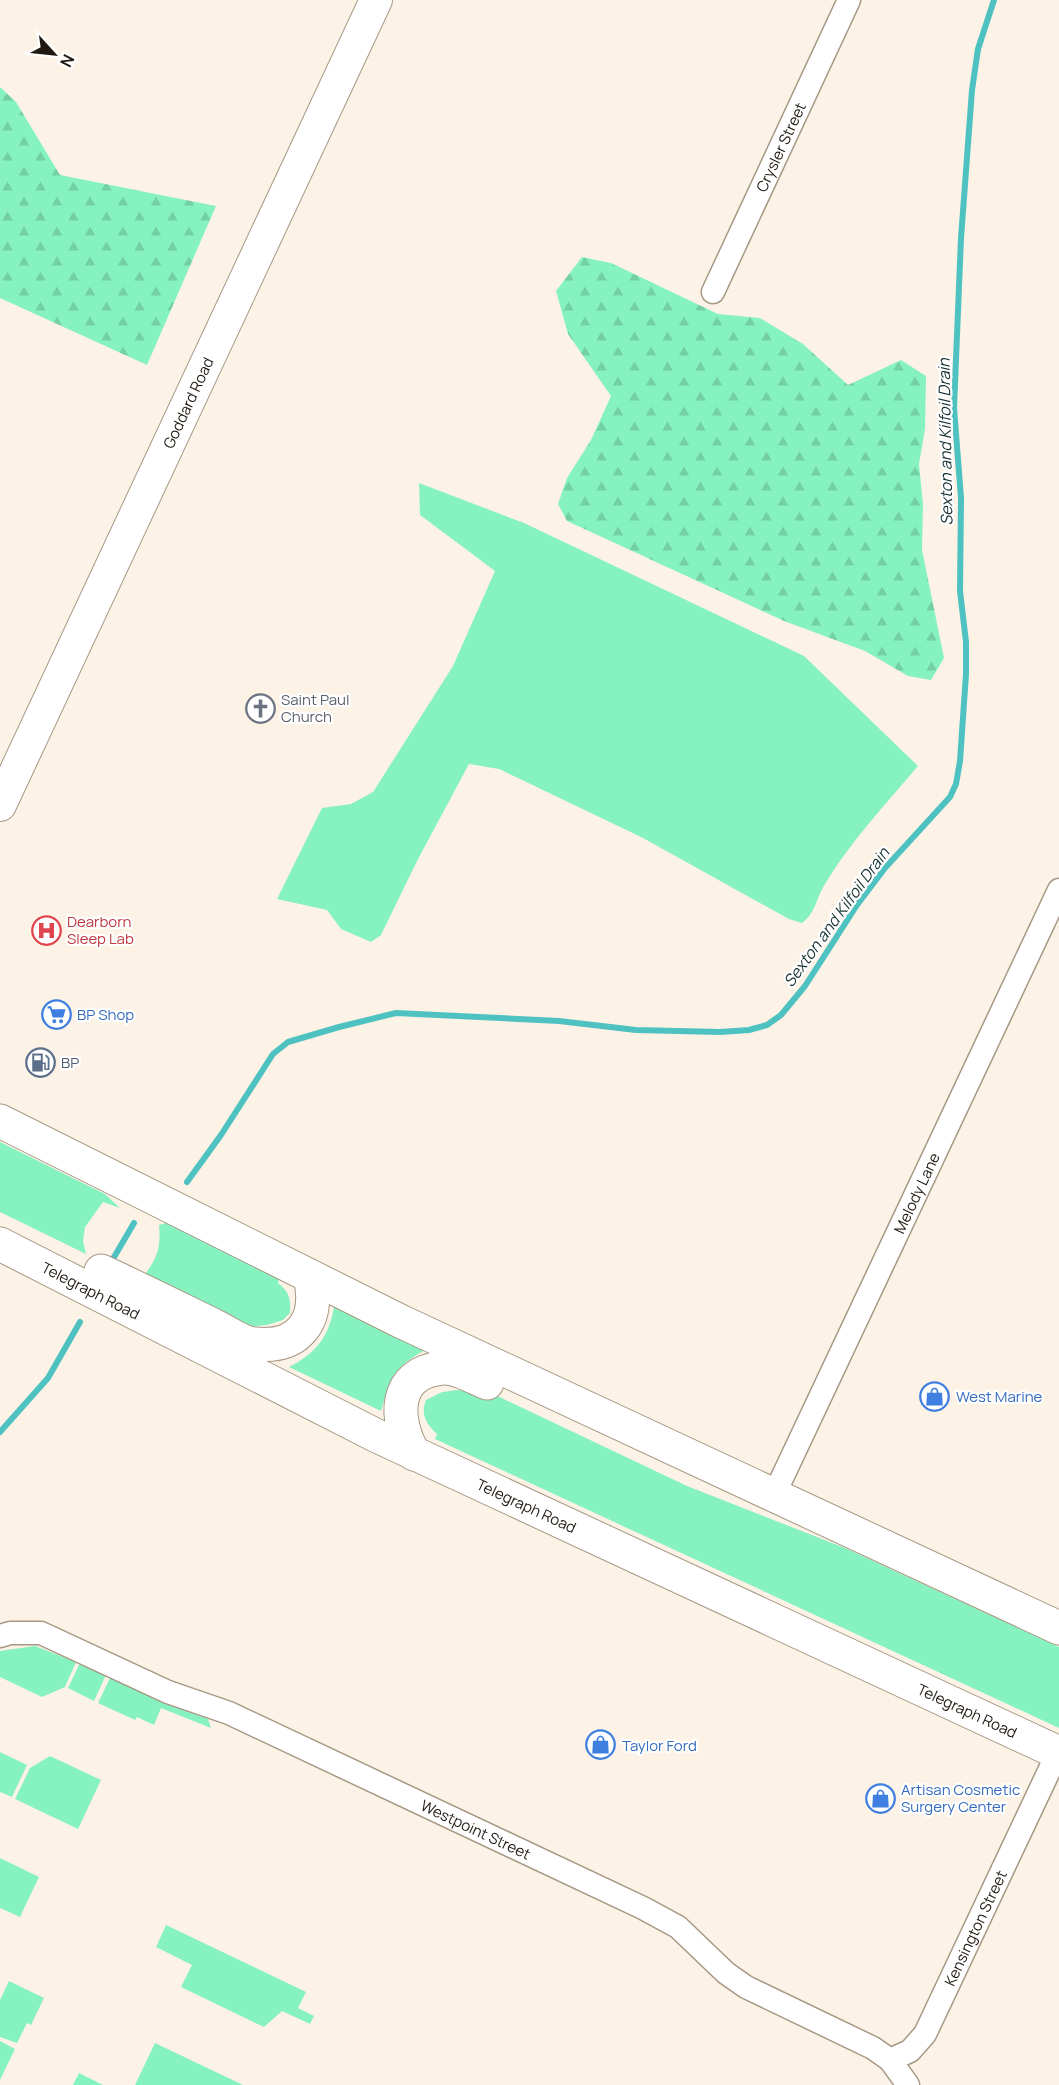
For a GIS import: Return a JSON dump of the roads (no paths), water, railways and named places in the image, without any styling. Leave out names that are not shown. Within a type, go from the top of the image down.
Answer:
[{"type":"main road","name":"Goddard Road","points":[[0,805],[376,0]]},
{"type":"main road","points":[[0,1121],[417,1329],[1059,1628]]},
{"type":"main road","points":[[0,1221],[252,1344],[285,1342],[301,1333],[311,1316],[314,1296],[310,1276]]},
{"type":"main road","name":"Telegraph Road","points":[[0,1244],[414,1454],[1058,1753]]},
{"type":"main road","points":[[414,1454],[401,1427],[399,1410],[402,1396],[409,1384],[424,1374],[444,1368],[497,1388],[724,1492],[824,1518]]},
{"type":"street","name":"Crysler Street","points":[[712,292],[849,0]]},
{"type":"street","name":"Melody Lane","points":[[774,1495],[1059,890]]},
{"type":"street","name":"Westpoint Street","points":[[0,1635],[28,1631],[41,1633],[168,1692],[229,1713],[642,1908],[678,1927],[726,1973],[746,1987],[873,2048],[890,2060]]},
{"type":"street","name":"Kensington Street","points":[[890,2060],[910,2050],[925,2034],[1058,1753]]},
{"type":"street","points":[[890,2060],[908,2085]]},
{"type":"waterway","name":"Sexton and Kilfoil Drain","points":[[187,1182],[221,1135],[273,1054],[288,1042],[339,1027],[396,1013],[559,1021],[636,1030],[720,1032],[749,1030],[767,1025],[781,1015],[805,986],[857,905],[885,868],[950,797],[956,784],[960,761],[966,674],[966,642],[960,591],[961,498],[954,408],[961,238],[972,90],[978,49],[994,0]]},
{"type":"waterway","name":"Sexton and Kilfoil Drain","points":[[110,1264],[134,1223]]},
{"type":"waterway","name":"Sexton and Kilfoil Drain","points":[[0,1432],[48,1378],[80,1322]]},
{"type":"place","name":"Saint Paul Church","points":[[260,708]]},
{"type":"place","name":"Dearborn Sleep Lab","points":[[46,930]]},
{"type":"place","name":"BP Shop","points":[[56,1014]]},
{"type":"place","name":"BP","points":[[40,1062]]},
{"type":"place","name":"West Marine","points":[[935,1396]]},
{"type":"place","name":"Taylor Ford","points":[[601,1745]]},
{"type":"place","name":"Artisan Cosmetic Surgery Center","points":[[880,1798]]}]
